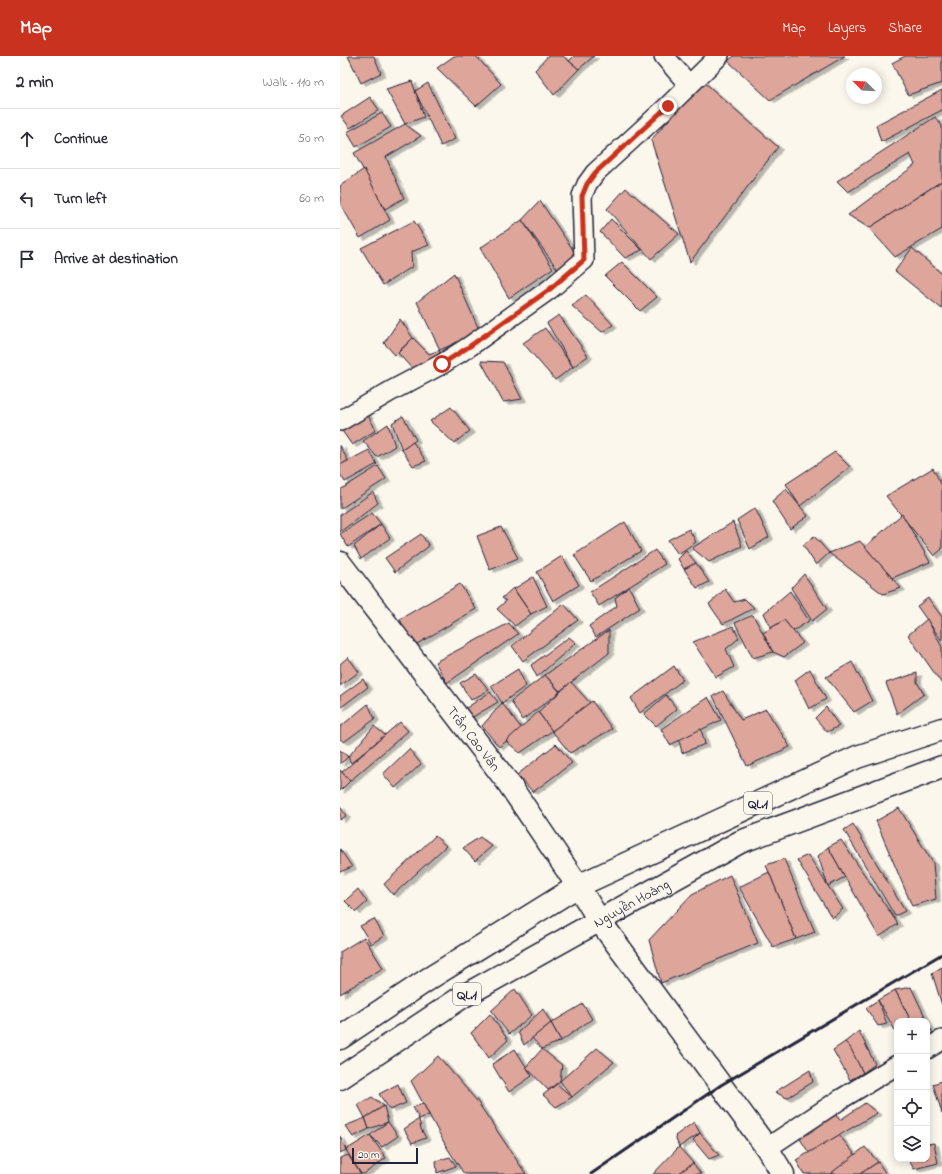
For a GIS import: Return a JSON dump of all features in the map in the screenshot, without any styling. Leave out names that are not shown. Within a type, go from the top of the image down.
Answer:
[{"type":"main road","name":"Trần Cao Vân","points":[[340,563],[509,784],[578,886],[599,920],[767,1148],[783,1174]]},
{"type":"main road","name":"QL.1","points":[[340,1038],[430,978],[578,886],[857,757],[942,729]]},
{"type":"main road","name":"Nguyễn Hoàng","points":[[340,1078],[462,997],[740,842],[942,767]]},
{"type":"street","points":[[664,56],[689,85]]},
{"type":"street","points":[[340,421],[391,390],[442,364],[470,346],[550,289],[584,260],[582,196],[587,184],[595,173],[668,106],[719,56]]},
{"type":"street","points":[[930,1047],[942,1040]]},
{"type":"street","points":[[767,1148],[841,1099],[894,1067]]},
{"type":"building","points":[[348,56],[374,56],[381,73],[361,83]]},
{"type":"building","points":[[454,56],[476,56],[501,84],[476,106],[437,68]]},
{"type":"building","points":[[548,56],[563,56],[579,69],[554,95],[535,70]]},
{"type":"building","points":[[574,56],[594,56],[579,69],[569,61]]},
{"type":"building","points":[[734,56],[845,56],[770,100],[728,61]]},
{"type":"building","points":[[905,56],[942,56],[942,83],[908,95],[892,63]]},
{"type":"building","points":[[412,81],[424,117],[405,124],[386,89]]},
{"type":"building","points":[[703,81],[778,147],[690,262],[651,140]]},
{"type":"building","points":[[428,83],[455,139],[441,146],[415,91]]},
{"type":"building","points":[[942,90],[942,110],[881,142],[876,125]]},
{"type":"building","points":[[370,97],[379,110],[350,128],[341,116]]},
{"type":"building","points":[[382,113],[391,127],[356,147],[347,132]]},
{"type":"building","points":[[935,117],[942,126],[942,181],[869,228],[848,215],[915,165],[910,154],[848,192],[837,181]]},
{"type":"building","points":[[405,124],[421,136],[386,157],[404,198],[385,209],[354,153]]},
{"type":"building","points":[[364,169],[390,220],[360,238],[340,203],[340,186]]},
{"type":"building","points":[[942,181],[942,229],[895,257],[869,228]]},
{"type":"building","points":[[626,188],[679,234],[651,259],[607,209]]},
{"type":"building","points":[[540,201],[580,260],[559,271],[522,220]]},
{"type":"building","points":[[611,219],[642,250],[625,258],[600,232]]},
{"type":"building","points":[[522,220],[553,268],[509,298],[480,248]]},
{"type":"building","points":[[414,221],[429,245],[411,252],[412,267],[383,285],[361,248]]},
{"type":"building","points":[[912,248],[942,274],[942,309],[895,271]]},
{"type":"building","points":[[622,262],[657,297],[640,311],[605,276]]},
{"type":"building","points":[[454,273],[480,332],[440,350],[417,302]]},
{"type":"building","points":[[586,295],[613,325],[602,332],[572,306]]},
{"type":"building","points":[[559,315],[588,356],[573,367],[547,323]]},
{"type":"building","points":[[400,319],[413,338],[395,355],[384,343]]},
{"type":"building","points":[[545,328],[573,367],[555,380],[523,343]]},
{"type":"building","points":[[413,338],[429,354],[440,350],[438,360],[414,371],[398,353]]},
{"type":"building","points":[[481,361],[503,362],[522,399],[503,402]]},
{"type":"building","points":[[451,407],[470,431],[454,443],[430,421]]},
{"type":"building","points":[[365,410],[376,430],[352,445],[340,428]]},
{"type":"building","points":[[403,416],[416,440],[402,450],[392,423]]},
{"type":"building","points":[[388,424],[395,446],[377,457],[363,441]]},
{"type":"building","points":[[413,442],[426,461],[413,466],[402,450]]},
{"type":"building","points":[[340,445],[348,461],[340,465]]},
{"type":"building","points":[[369,450],[377,464],[345,482],[340,474],[340,465]]},
{"type":"building","points":[[835,452],[850,467],[800,506],[786,484]]},
{"type":"building","points":[[378,466],[386,479],[340,509],[340,490]]},
{"type":"building","points":[[933,468],[942,486],[942,549],[934,556],[886,496]]},
{"type":"building","points":[[786,489],[808,516],[790,529],[772,501]]},
{"type":"building","points":[[373,492],[378,503],[340,532],[340,515]]},
{"type":"building","points":[[755,508],[769,537],[750,549],[737,520]]},
{"type":"building","points":[[372,513],[381,524],[348,547],[340,534]]},
{"type":"building","points":[[902,514],[930,562],[892,578],[865,547]]},
{"type":"building","points":[[625,522],[641,551],[591,581],[574,555]]},
{"type":"building","points":[[733,522],[742,546],[709,562],[692,548]]},
{"type":"building","points":[[381,524],[390,538],[361,559],[354,546]]},
{"type":"building","points":[[501,527],[518,558],[490,570],[477,536]]},
{"type":"building","points":[[689,529],[696,542],[678,554],[668,540]]},
{"type":"building","points":[[421,534],[429,546],[395,572],[385,558]]},
{"type":"building","points":[[814,536],[829,553],[816,565],[803,545]]},
{"type":"building","points":[[860,541],[901,588],[883,594],[829,553]]},
{"type":"building","points":[[655,550],[665,564],[599,606],[590,592]]},
{"type":"building","points":[[686,551],[696,563],[684,569],[678,559]]},
{"type":"building","points":[[562,556],[579,585],[553,601],[537,572]]},
{"type":"building","points":[[696,563],[709,582],[697,588],[684,569]]},
{"type":"building","points":[[804,574],[827,609],[812,621],[791,588]]},
{"type":"building","points":[[533,577],[547,606],[531,614],[514,589]]},
{"type":"building","points":[[460,584],[476,609],[412,647],[400,619]]},
{"type":"building","points":[[629,587],[640,608],[596,637],[589,626],[617,606],[615,598]]},
{"type":"building","points":[[513,588],[531,614],[515,626],[497,609],[506,601],[502,598]]},
{"type":"building","points":[[725,589],[734,602],[745,599],[754,608],[723,624],[709,604]]},
{"type":"building","points":[[790,591],[809,621],[793,631],[784,620],[771,628],[764,613]]},
{"type":"building","points":[[928,598],[942,617],[942,641],[917,606]]},
{"type":"building","points":[[564,604],[578,620],[523,661],[512,646]]},
{"type":"building","points":[[753,615],[773,652],[753,658],[735,623]]},
{"type":"building","points":[[927,619],[942,647],[942,684],[908,635]]},
{"type":"building","points":[[784,620],[803,643],[784,657],[773,652],[763,633]]},
{"type":"building","points":[[509,623],[518,634],[447,683],[435,662]]},
{"type":"building","points":[[733,626],[739,638],[726,649],[734,667],[716,677],[693,642]]},
{"type":"building","points":[[609,630],[609,653],[560,691],[545,675]]},
{"type":"building","points":[[569,637],[576,643],[537,677],[531,665]]},
{"type":"building","points":[[348,657],[359,672],[340,686],[340,664]]},
{"type":"building","points":[[852,662],[872,701],[854,712],[826,677]]},
{"type":"building","points":[[674,666],[683,680],[640,713],[631,698]]},
{"type":"building","points":[[518,669],[526,686],[502,703],[491,686]]},
{"type":"building","points":[[810,669],[826,699],[809,709],[795,680]]},
{"type":"building","points":[[917,673],[917,682],[924,694],[897,714],[886,683]]},
{"type":"building","points":[[476,674],[489,690],[471,700],[460,683]]},
{"type":"building","points":[[545,675],[560,692],[522,720],[511,701]]},
{"type":"building","points":[[363,679],[368,687],[340,708],[340,696]]},
{"type":"building","points":[[571,682],[590,703],[552,731],[538,712]]},
{"type":"building","points":[[723,691],[741,720],[766,709],[790,747],[747,766],[713,696]]},
{"type":"building","points":[[490,692],[498,702],[466,721],[459,713]]},
{"type":"building","points":[[666,695],[677,709],[656,726],[644,714]]},
{"type":"building","points":[[708,697],[721,720],[670,745],[661,729]]},
{"type":"building","points":[[592,701],[612,729],[570,753],[552,731]]},
{"type":"building","points":[[502,703],[522,729],[499,747],[482,726]]},
{"type":"building","points":[[368,704],[375,719],[344,742],[340,739],[340,727]]},
{"type":"building","points":[[826,707],[839,726],[827,732],[815,718]]},
{"type":"building","points":[[538,712],[552,731],[520,753],[506,741]]},
{"type":"building","points":[[400,722],[408,731],[350,781],[342,772]]},
{"type":"building","points":[[374,726],[385,735],[351,763],[348,757]]},
{"type":"building","points":[[701,729],[705,744],[682,753],[679,740]]},
{"type":"building","points":[[556,744],[572,763],[533,792],[517,775]]},
{"type":"building","points":[[409,749],[421,764],[395,788],[383,774]]},
{"type":"building","points":[[340,750],[348,757],[340,764]]},
{"type":"building","points":[[340,770],[350,781],[340,791]]},
{"type":"building","points":[[340,806],[346,816],[340,820]]},
{"type":"building","points":[[899,808],[933,863],[936,899],[912,906],[876,821]]},
{"type":"building","points":[[853,824],[905,911],[895,916],[844,830]]},
{"type":"building","points":[[435,836],[446,846],[393,895],[384,884]]},
{"type":"building","points":[[480,837],[492,846],[475,861],[463,848]]},
{"type":"building","points":[[841,840],[898,924],[879,937],[828,847]]},
{"type":"building","points":[[828,847],[845,877],[828,886],[818,856]]},
{"type":"building","points":[[340,849],[352,867],[340,872]]},
{"type":"building","points":[[808,855],[843,909],[832,918],[797,860]]},
{"type":"building","points":[[784,859],[815,932],[796,939],[766,865]]},
{"type":"building","points":[[769,872],[796,939],[773,947],[739,887]]},
{"type":"building","points":[[730,875],[758,943],[661,983],[649,940],[692,894]]},
{"type":"building","points":[[358,889],[367,902],[356,912],[345,901]]},
{"type":"building","points":[[374,919],[384,936],[371,944],[360,926]]},
{"type":"building","points":[[364,937],[383,968],[340,994],[340,952]]},
{"type":"building","points":[[942,967],[942,1005],[932,973]]},
{"type":"building","points":[[911,987],[926,1018],[909,1018],[895,990]]},
{"type":"building","points":[[515,989],[532,1015],[509,1034],[491,1011]]},
{"type":"building","points":[[895,990],[909,1018],[894,1018],[894,1029],[878,1000]]},
{"type":"building","points":[[878,1000],[887,1024],[878,1026],[866,1008]]},
{"type":"building","points":[[583,1004],[592,1019],[561,1041],[551,1023]]},
{"type":"building","points":[[543,1009],[551,1023],[524,1045],[518,1032]]},
{"type":"building","points":[[490,1014],[508,1040],[489,1058],[471,1033]]},
{"type":"building","points":[[551,1023],[561,1041],[542,1049],[532,1038]]},
{"type":"building","points":[[930,1027],[937,1042],[930,1041]]},
{"type":"building","points":[[859,1031],[875,1064],[863,1073],[845,1042]]},
{"type":"building","points":[[845,1042],[850,1047],[863,1073],[850,1080],[833,1050]]},
{"type":"building","points":[[597,1048],[614,1062],[572,1097],[560,1081]]},
{"type":"building","points":[[515,1049],[532,1076],[509,1092],[492,1064]]},
{"type":"building","points":[[542,1049],[562,1065],[560,1081],[548,1090],[526,1067]]},
{"type":"building","points":[[438,1056],[477,1101],[526,1174],[464,1174],[446,1146],[411,1081]]},
{"type":"building","points":[[810,1070],[813,1082],[787,1098],[775,1092]]},
{"type":"building","points":[[942,1081],[942,1113],[933,1084]]},
{"type":"building","points":[[398,1084],[406,1103],[390,1110],[379,1094]]},
{"type":"building","points":[[557,1084],[572,1097],[556,1107],[543,1095]]},
{"type":"building","points":[[372,1097],[384,1106],[365,1118],[358,1105]]},
{"type":"building","points":[[423,1103],[429,1115],[419,1119],[413,1107]]},
{"type":"building","points":[[865,1103],[877,1113],[809,1153],[795,1131],[829,1108],[840,1120]]},
{"type":"building","points":[[384,1106],[388,1122],[369,1129],[365,1118]]},
{"type":"building","points":[[365,1118],[369,1129],[353,1137],[345,1126]]},
{"type":"building","points":[[419,1119],[421,1129],[426,1138],[412,1143],[404,1129]]},
{"type":"building","points":[[388,1122],[398,1136],[382,1147],[370,1135]]},
{"type":"building","points":[[694,1122],[700,1133],[679,1147],[675,1136]]},
{"type":"building","points":[[700,1133],[719,1155],[709,1159],[693,1140]]},
{"type":"building","points":[[370,1135],[386,1158],[364,1174],[361,1174],[346,1150]]},
{"type":"building","points":[[839,1135],[857,1157],[832,1174],[804,1174],[796,1160]]},
{"type":"building","points":[[340,1136],[346,1150],[340,1153]]},
{"type":"building","points":[[934,1143],[938,1163],[914,1169],[910,1162],[930,1162],[930,1144]]},
{"type":"building","points":[[679,1147],[693,1163],[678,1174],[653,1174]]},
{"type":"building","points":[[865,1147],[878,1162],[860,1174],[830,1174]]},
{"type":"building","points":[[348,1155],[361,1174],[340,1174],[340,1158]]},
{"type":"building","points":[[450,1157],[456,1166],[437,1173],[436,1161]]},
{"type":"building","points":[[878,1162],[886,1174],[860,1174]]},
{"type":"building","points":[[693,1163],[701,1174],[678,1174]]},
{"type":"railway","points":[[591,1174],[721,1085],[942,954]]},
{"type":"route","points":[[442,364],[550,289],[584,260],[582,196],[587,184],[595,173],[668,106]]}]
